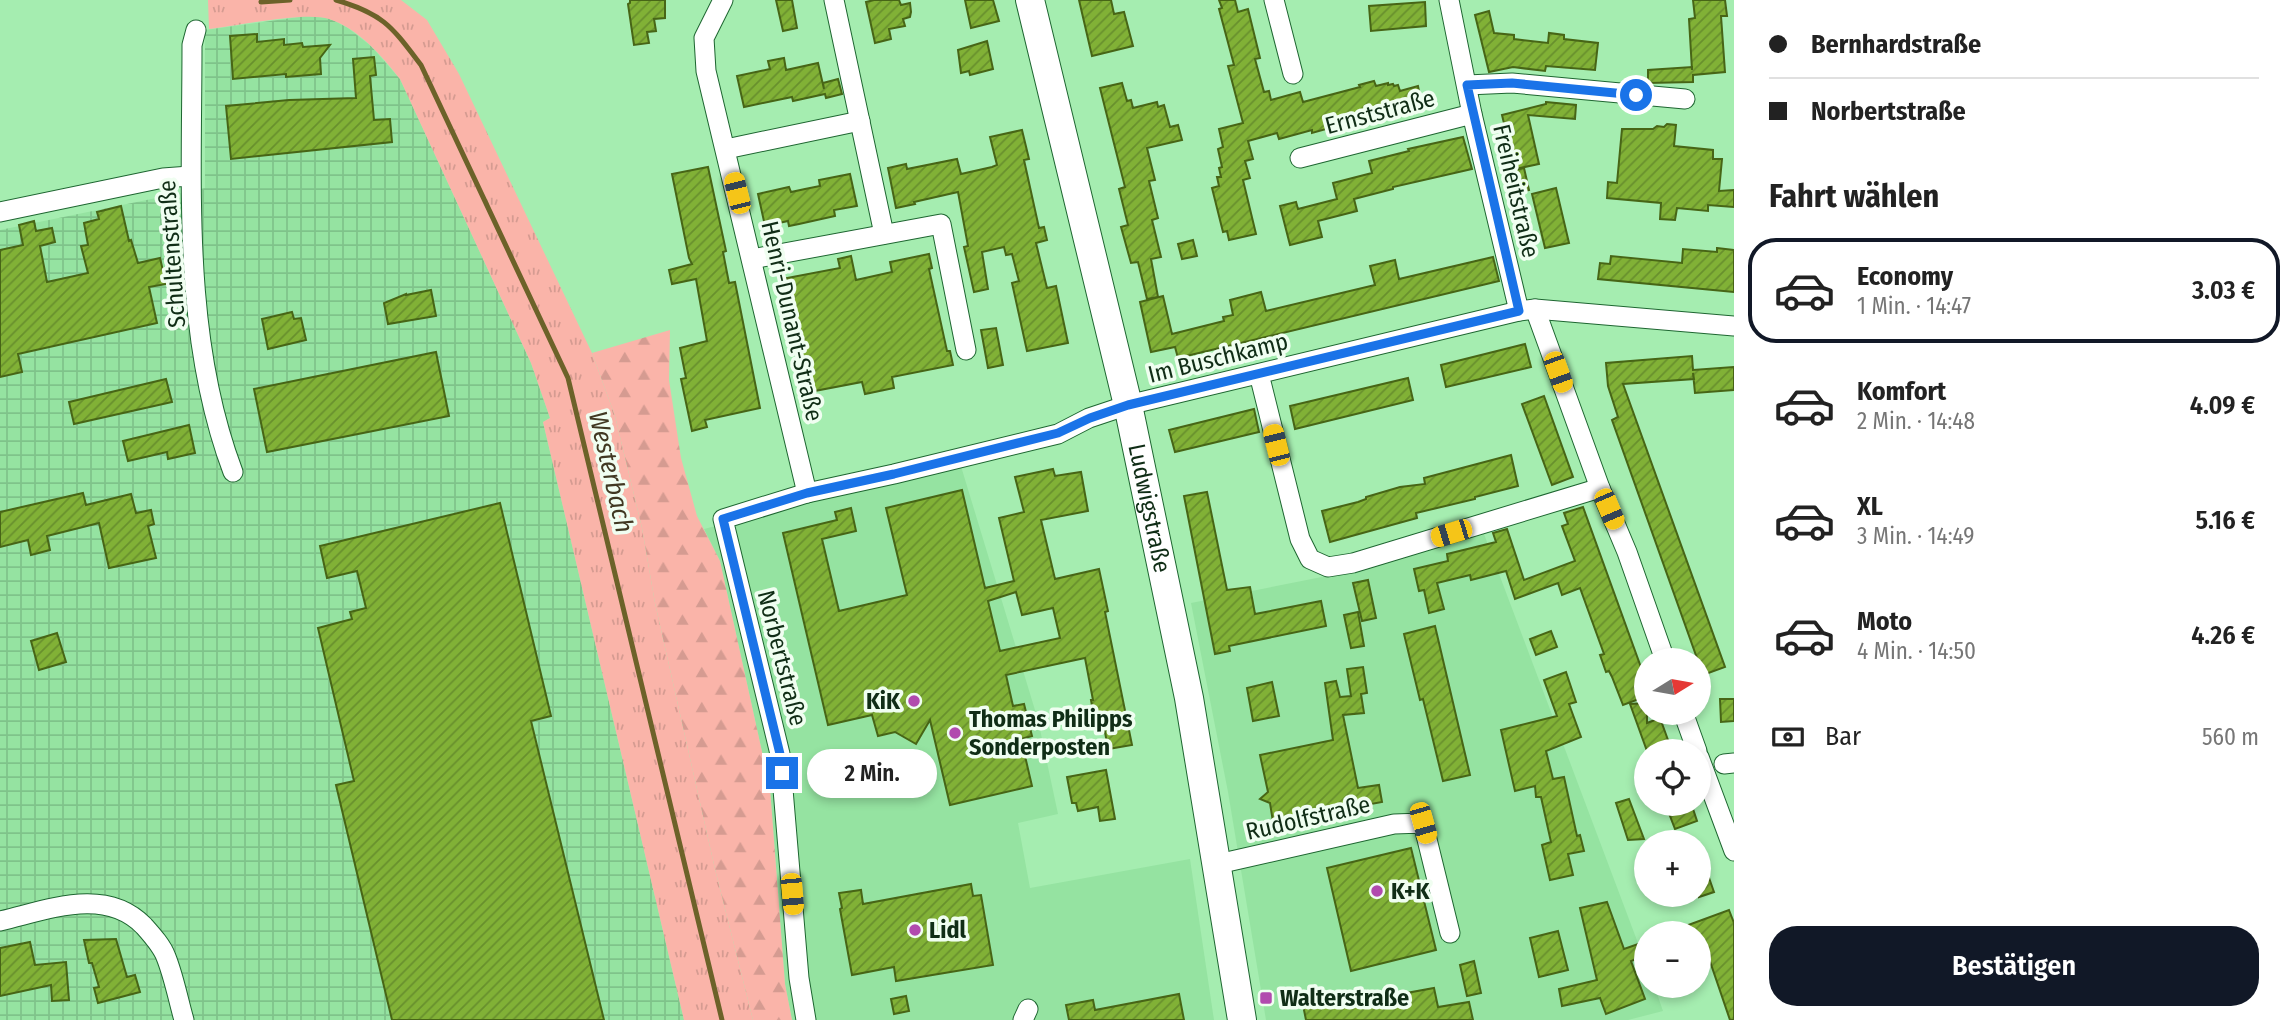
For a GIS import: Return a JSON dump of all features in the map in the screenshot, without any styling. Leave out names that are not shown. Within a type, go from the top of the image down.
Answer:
[{"type":"main road","name":"Ludwigstraße","points":[[1030,0],[1128,405],[1189,698],[1242,1020]]},
{"type":"street","name":"Henri-Dunant-Straße","points":[[723,0],[704,38],[706,71],[807,493]]},
{"type":"street","points":[[834,0],[884,234]]},
{"type":"street","points":[[1274,0],[1293,74]]},
{"type":"street","name":"Freiheitstraße","points":[[1449,0],[1472,114],[1527,310],[1627,552],[1661,648]]},
{"type":"street","name":"Schultenstraße","points":[[197,30],[192,45],[190,176],[194,266],[210,391],[223,447],[233,472]]},
{"type":"street","points":[[1467,85],[1512,83],[1685,99]]},
{"type":"street","name":"Ernststraße","points":[[1300,158],[1472,114]]},
{"type":"street","points":[[726,149],[860,121]]},
{"type":"street","points":[[0,212],[163,178],[190,176]]},
{"type":"street","points":[[752,259],[941,224],[966,350]]},
{"type":"street","name":"Im Buschkamp","points":[[723,519],[807,493],[1058,433],[1128,405],[1527,310],[1734,326]]},
{"type":"street","points":[[1259,374],[1300,539],[1310,559],[1328,567],[1353,563],[1600,488]]},
{"type":"street","name":"Norbertstraße","points":[[723,519],[780,754],[799,978],[806,1020]]},
{"type":"street","points":[[1711,789],[1734,851]]},
{"type":"street","name":"Rudolfstraße","points":[[1218,864],[1394,824],[1423,823],[1450,933]]},
{"type":"street","points":[[0,921],[83,903],[120,907],[138,919],[166,955],[184,1020]]},
{"type":"shaded area","points":[[306,16],[329,18],[348,28],[371,46],[400,79],[531,363],[550,418],[543,422],[684,1020],[0,1020],[0,230],[205,188],[205,30]]},
{"type":"shaded area","points":[[960,463],[1038,720],[1058,814],[1018,823],[1030,888],[1190,859],[1214,1020],[792,1020],[785,984],[770,788],[720,561],[704,529]]},
{"type":"shaded area","points":[[1484,534],[1634,932],[1634,998],[1658,998],[1663,1011],[1628,1020],[1266,1020],[1228,792],[1191,603],[1352,571]]},
{"type":"green space","points":[[208,0],[401,0],[427,20],[459,74],[592,353],[615,416],[642,528],[655,603],[715,869],[753,1020],[684,1020],[543,422],[550,418],[531,363],[400,79],[369,44],[340,23],[318,17],[304,17],[209,29]]},
{"type":"green space","points":[[670,330],[669,380],[681,458],[697,516],[720,561],[770,788],[785,984],[792,1020],[753,1020],[715,869],[655,603],[642,528],[615,416],[592,353]]},
{"type":"building","points":[[630,0],[665,0],[665,18],[654,19],[656,31],[647,32],[649,43],[634,45],[628,4]]},
{"type":"building","points":[[776,0],[792,0],[797,28],[783,31]]},
{"type":"building","points":[[899,0],[901,5],[910,3],[911,12],[910,17],[903,19],[905,26],[889,29],[891,39],[875,43],[866,2]]},
{"type":"building","points":[[965,0],[993,0],[999,21],[971,28]]},
{"type":"building","points":[[1079,0],[1111,0],[1114,14],[1124,12],[1133,46],[1092,56]]},
{"type":"building","points":[[1219,0],[1235,0],[1238,12],[1248,9],[1260,58],[1255,59],[1264,92],[1269,91],[1271,100],[1300,92],[1303,102],[1374,81],[1376,86],[1388,83],[1398,85],[1400,91],[1418,86],[1421,102],[1414,103],[1415,107],[1312,133],[1312,130],[1279,139],[1277,133],[1248,141],[1253,159],[1245,161],[1250,178],[1243,180],[1256,234],[1229,240],[1227,231],[1223,232],[1212,188],[1219,186],[1217,177],[1221,177],[1218,149],[1223,147],[1219,129],[1243,123],[1228,66],[1234,65]]},
{"type":"building","points":[[1693,0],[1725,0],[1727,16],[1721,16],[1725,72],[1693,75],[1693,82],[1648,83],[1648,70],[1692,67],[1689,19],[1695,18]]},
{"type":"building","points":[[1425,2],[1426,26],[1371,31],[1369,6]]},
{"type":"building","points":[[1489,11],[1494,33],[1514,35],[1514,39],[1548,43],[1549,33],[1564,35],[1564,39],[1598,43],[1595,70],[1546,66],[1545,71],[1513,67],[1489,72],[1475,15]]},
{"type":"building","points":[[257,34],[257,42],[284,39],[284,45],[330,45],[320,58],[321,74],[233,79],[230,36]]},
{"type":"building","points":[[987,41],[993,69],[970,75],[969,71],[961,73],[958,50]]},
{"type":"building","points":[[374,57],[376,75],[370,76],[374,120],[390,119],[392,142],[231,159],[226,106],[289,100],[356,98],[353,59]]},
{"type":"building","points":[[784,58],[786,70],[818,63],[824,89],[823,83],[838,79],[842,94],[826,98],[825,94],[793,101],[792,97],[744,107],[737,76],[770,69],[768,61]]},
{"type":"building","points":[[1122,83],[1127,101],[1131,100],[1133,108],[1157,102],[1158,107],[1164,105],[1170,127],[1178,125],[1182,140],[1147,148],[1155,180],[1149,181],[1158,218],[1152,220],[1161,257],[1151,259],[1158,297],[1147,299],[1138,262],[1131,263],[1121,227],[1128,225],[1119,189],[1125,187],[1100,88]]},
{"type":"building","points":[[1546,102],[1576,105],[1575,119],[1528,115],[1539,164],[1515,169],[1502,115]]},
{"type":"building","points":[[1667,124],[1676,125],[1674,146],[1713,150],[1713,159],[1722,159],[1719,191],[1734,190],[1734,207],[1708,205],[1708,211],[1677,208],[1675,220],[1660,219],[1661,203],[1607,198],[1608,182],[1617,183],[1622,129],[1653,129]]},
{"type":"building","points":[[1022,130],[1029,159],[1024,160],[1039,228],[1044,227],[1047,240],[1036,243],[1047,288],[1056,286],[1068,343],[1027,351],[1012,283],[1019,281],[1012,254],[1006,255],[1004,247],[982,252],[988,289],[974,292],[964,247],[968,246],[958,192],[896,208],[888,168],[906,164],[907,169],[957,159],[961,174],[992,167],[997,165],[990,137]]},
{"type":"building","points":[[1463,137],[1472,169],[1354,199],[1357,211],[1318,221],[1322,237],[1290,245],[1280,206],[1296,202],[1298,209],[1337,199],[1333,183],[1372,173],[1369,161]]},
{"type":"building","points":[[708,167],[726,251],[723,252],[729,283],[735,282],[760,408],[705,420],[707,427],[692,431],[681,379],[686,378],[680,348],[707,341],[696,279],[672,284],[669,270],[692,264],[672,174]]},
{"type":"building","points":[[1524,168],[1529,190],[1516,193],[1510,171]]},
{"type":"building","points":[[850,174],[857,206],[834,210],[835,216],[799,224],[789,226],[788,221],[765,226],[758,194],[789,187],[791,192],[820,186],[819,180]]},
{"type":"building","points":[[1556,188],[1569,243],[1545,248],[1532,194]]},
{"type":"building","points":[[121,206],[129,241],[131,240],[138,263],[160,258],[166,284],[149,287],[157,323],[18,354],[22,372],[0,377],[0,250],[23,245],[19,225],[34,221],[36,231],[52,228],[55,242],[40,246],[47,282],[88,273],[81,246],[88,245],[84,223],[99,219],[97,212]]},
{"type":"building","points":[[1193,240],[1197,256],[1182,259],[1178,244]]},
{"type":"building","points":[[1717,248],[1734,250],[1734,292],[1598,279],[1600,263],[1610,264],[1611,256],[1682,263],[1683,249],[1717,252]]},
{"type":"building","points":[[929,254],[932,268],[929,269],[947,351],[950,351],[953,365],[892,377],[894,388],[865,394],[862,382],[804,393],[785,293],[790,292],[787,278],[840,268],[838,259],[851,256],[856,280],[892,272],[890,262]]},
{"type":"building","points":[[1493,257],[1499,281],[1178,358],[1175,347],[1151,352],[1140,302],[1163,296],[1172,334],[1224,321],[1223,317],[1233,315],[1230,300],[1261,292],[1266,311],[1375,285],[1370,266],[1395,260],[1399,279]]},
{"type":"building","points":[[431,290],[436,316],[388,324],[384,303],[406,294]]},
{"type":"building","points":[[292,312],[294,319],[301,318],[306,340],[268,349],[262,319]]},
{"type":"building","points":[[996,328],[1003,365],[988,368],[981,330]]},
{"type":"building","points":[[1525,344],[1531,367],[1446,387],[1441,365]]},
{"type":"building","points":[[436,352],[449,416],[267,452],[254,389]]},
{"type":"building","points":[[1692,356],[1693,370],[1734,367],[1734,390],[1695,393],[1694,379],[1623,384],[1725,667],[1712,672],[1712,648],[1693,648],[1612,420],[1618,417],[1608,386],[1606,363]]},
{"type":"building","points":[[1408,378],[1413,400],[1295,429],[1290,406]]},
{"type":"building","points":[[166,379],[172,402],[74,424],[69,402]]},
{"type":"building","points":[[1544,396],[1573,477],[1552,485],[1522,404]]},
{"type":"building","points":[[1254,409],[1259,432],[1175,452],[1169,430]]},
{"type":"building","points":[[189,425],[195,453],[168,459],[167,452],[128,461],[123,441]]},
{"type":"building","points":[[1511,455],[1518,486],[1416,513],[1417,518],[1330,542],[1322,511],[1400,487],[1425,484],[1424,478]]},
{"type":"building","points":[[1053,469],[1055,476],[1081,472],[1088,511],[1041,520],[1055,579],[1099,569],[1132,745],[1108,749],[1102,715],[1094,717],[1085,658],[1006,675],[1013,706],[1024,704],[1032,736],[1021,739],[1032,786],[950,805],[930,720],[916,744],[895,732],[878,736],[872,715],[828,725],[783,533],[837,520],[835,512],[851,508],[856,531],[822,539],[839,611],[907,595],[886,508],[962,490],[985,588],[1014,581],[999,518],[1024,512],[1015,477]],"holes":[[[1016,592],[1022,615],[1053,608],[1060,638],[1000,651],[988,601]]]},
{"type":"building","points":[[1207,492],[1227,590],[1250,587],[1255,614],[1321,601],[1326,626],[1229,646],[1230,651],[1215,654],[1184,496]]},
{"type":"building","points":[[83,493],[86,505],[131,494],[136,513],[151,510],[154,524],[148,526],[156,558],[109,568],[99,523],[47,536],[50,550],[31,555],[28,540],[0,547],[0,512]]},
{"type":"building","points":[[500,503],[551,716],[531,721],[604,1020],[392,1020],[336,785],[354,781],[318,628],[352,619],[350,612],[366,608],[357,571],[327,578],[320,546]]},
{"type":"building","points":[[1583,507],[1634,648],[1634,701],[1623,705],[1609,671],[1606,672],[1600,655],[1604,654],[1580,588],[1562,595],[1558,583],[1515,599],[1506,571],[1471,580],[1470,575],[1437,583],[1444,609],[1429,613],[1424,590],[1419,591],[1414,569],[1448,561],[1447,554],[1496,542],[1493,533],[1507,529],[1524,580],[1575,561],[1562,526],[1568,524],[1564,513]]},
{"type":"building","points":[[1368,580],[1376,618],[1362,621],[1353,583]]},
{"type":"building","points":[[1358,612],[1364,646],[1351,648],[1344,615]]},
{"type":"building","points":[[1435,626],[1470,775],[1443,781],[1404,634]]},
{"type":"building","points":[[1551,631],[1557,647],[1536,655],[1530,639]]},
{"type":"building","points":[[57,633],[66,662],[39,670],[31,641]]},
{"type":"building","points":[[1363,667],[1367,693],[1361,694],[1364,713],[1343,715],[1358,788],[1379,785],[1382,802],[1273,822],[1270,803],[1260,799],[1268,792],[1260,755],[1333,740],[1325,683],[1336,681],[1340,697],[1351,696],[1347,669]]},
{"type":"building","points":[[1566,672],[1576,702],[1569,704],[1581,737],[1546,751],[1553,779],[1564,777],[1577,836],[1580,835],[1584,851],[1568,854],[1573,875],[1550,880],[1542,845],[1551,842],[1541,797],[1536,797],[1535,786],[1515,791],[1501,730],[1557,716],[1544,680]]},
{"type":"building","points":[[1272,682],[1279,716],[1253,721],[1247,688]]},
{"type":"building","points":[[1720,699],[1734,699],[1734,721],[1721,722]]},
{"type":"building","points":[[1638,725],[1663,725],[1668,739],[1643,739]]},
{"type":"building","points":[[1106,770],[1115,819],[1100,821],[1098,807],[1078,811],[1076,803],[1072,803],[1067,777]]},
{"type":"building","points":[[1629,799],[1641,830],[1634,830],[1634,840],[1628,840],[1616,803]]},
{"type":"building","points":[[1670,816],[1695,816],[1697,821],[1675,829]]},
{"type":"building","name":"K+K","points":[[1411,848],[1436,950],[1351,971],[1327,868]]},
{"type":"building","name":"Lidl","points":[[971,884],[973,896],[981,895],[993,965],[896,981],[894,967],[852,975],[839,893],[861,890],[863,904]]},
{"type":"building","points":[[1607,902],[1624,949],[1634,946],[1634,960],[1631,961],[1634,969],[1634,998],[1645,999],[1606,1014],[1600,998],[1562,1006],[1559,989],[1597,980],[1580,908]]},
{"type":"building","points":[[1729,910],[1734,923],[1734,1020],[1730,1020],[1711,964],[1711,921],[1699,921]]},
{"type":"building","points":[[1558,931],[1568,970],[1539,977],[1530,938]]},
{"type":"building","points":[[116,939],[127,977],[135,975],[140,992],[98,1003],[94,988],[99,987],[92,963],[89,963],[84,940]]},
{"type":"building","points":[[30,942],[35,965],[66,962],[69,1000],[52,1001],[51,985],[0,996],[0,948]]},
{"type":"building","points":[[1474,961],[1481,993],[1467,996],[1460,965]]},
{"type":"building","points":[[1434,988],[1438,1007],[1469,1002],[1473,1020],[1306,1020],[1303,1005],[1366,991],[1368,1000]]},
{"type":"building","points":[[1179,994],[1184,1020],[1069,1020],[1066,1005],[1093,1000],[1095,1010]]},
{"type":"building","points":[[906,996],[909,1011],[894,1014],[891,999]]},
{"type":"waterway","name":"Westerbach","points":[[261,2],[290,0]]},
{"type":"waterway","name":"Westerbach","points":[[336,0],[352,5],[386,23],[421,65],[568,378],[722,1020]]},
{"type":"place","name":"KiK","points":[[914,701]]},
{"type":"place","name":"Thomas Philipps Sonderposten","points":[[955,733]]},
{"type":"place","name":"K+K","points":[[1377,891]]},
{"type":"place","name":"Lidl","points":[[915,930]]},
{"type":"place","name":"Walterstraße","points":[[1266,998]]},
{"type":"route","points":[[782,773],[780,754],[723,519],[807,493],[1058,433],[1128,405],[1519,311],[1467,85],[1512,83],[1636,95]]}]
